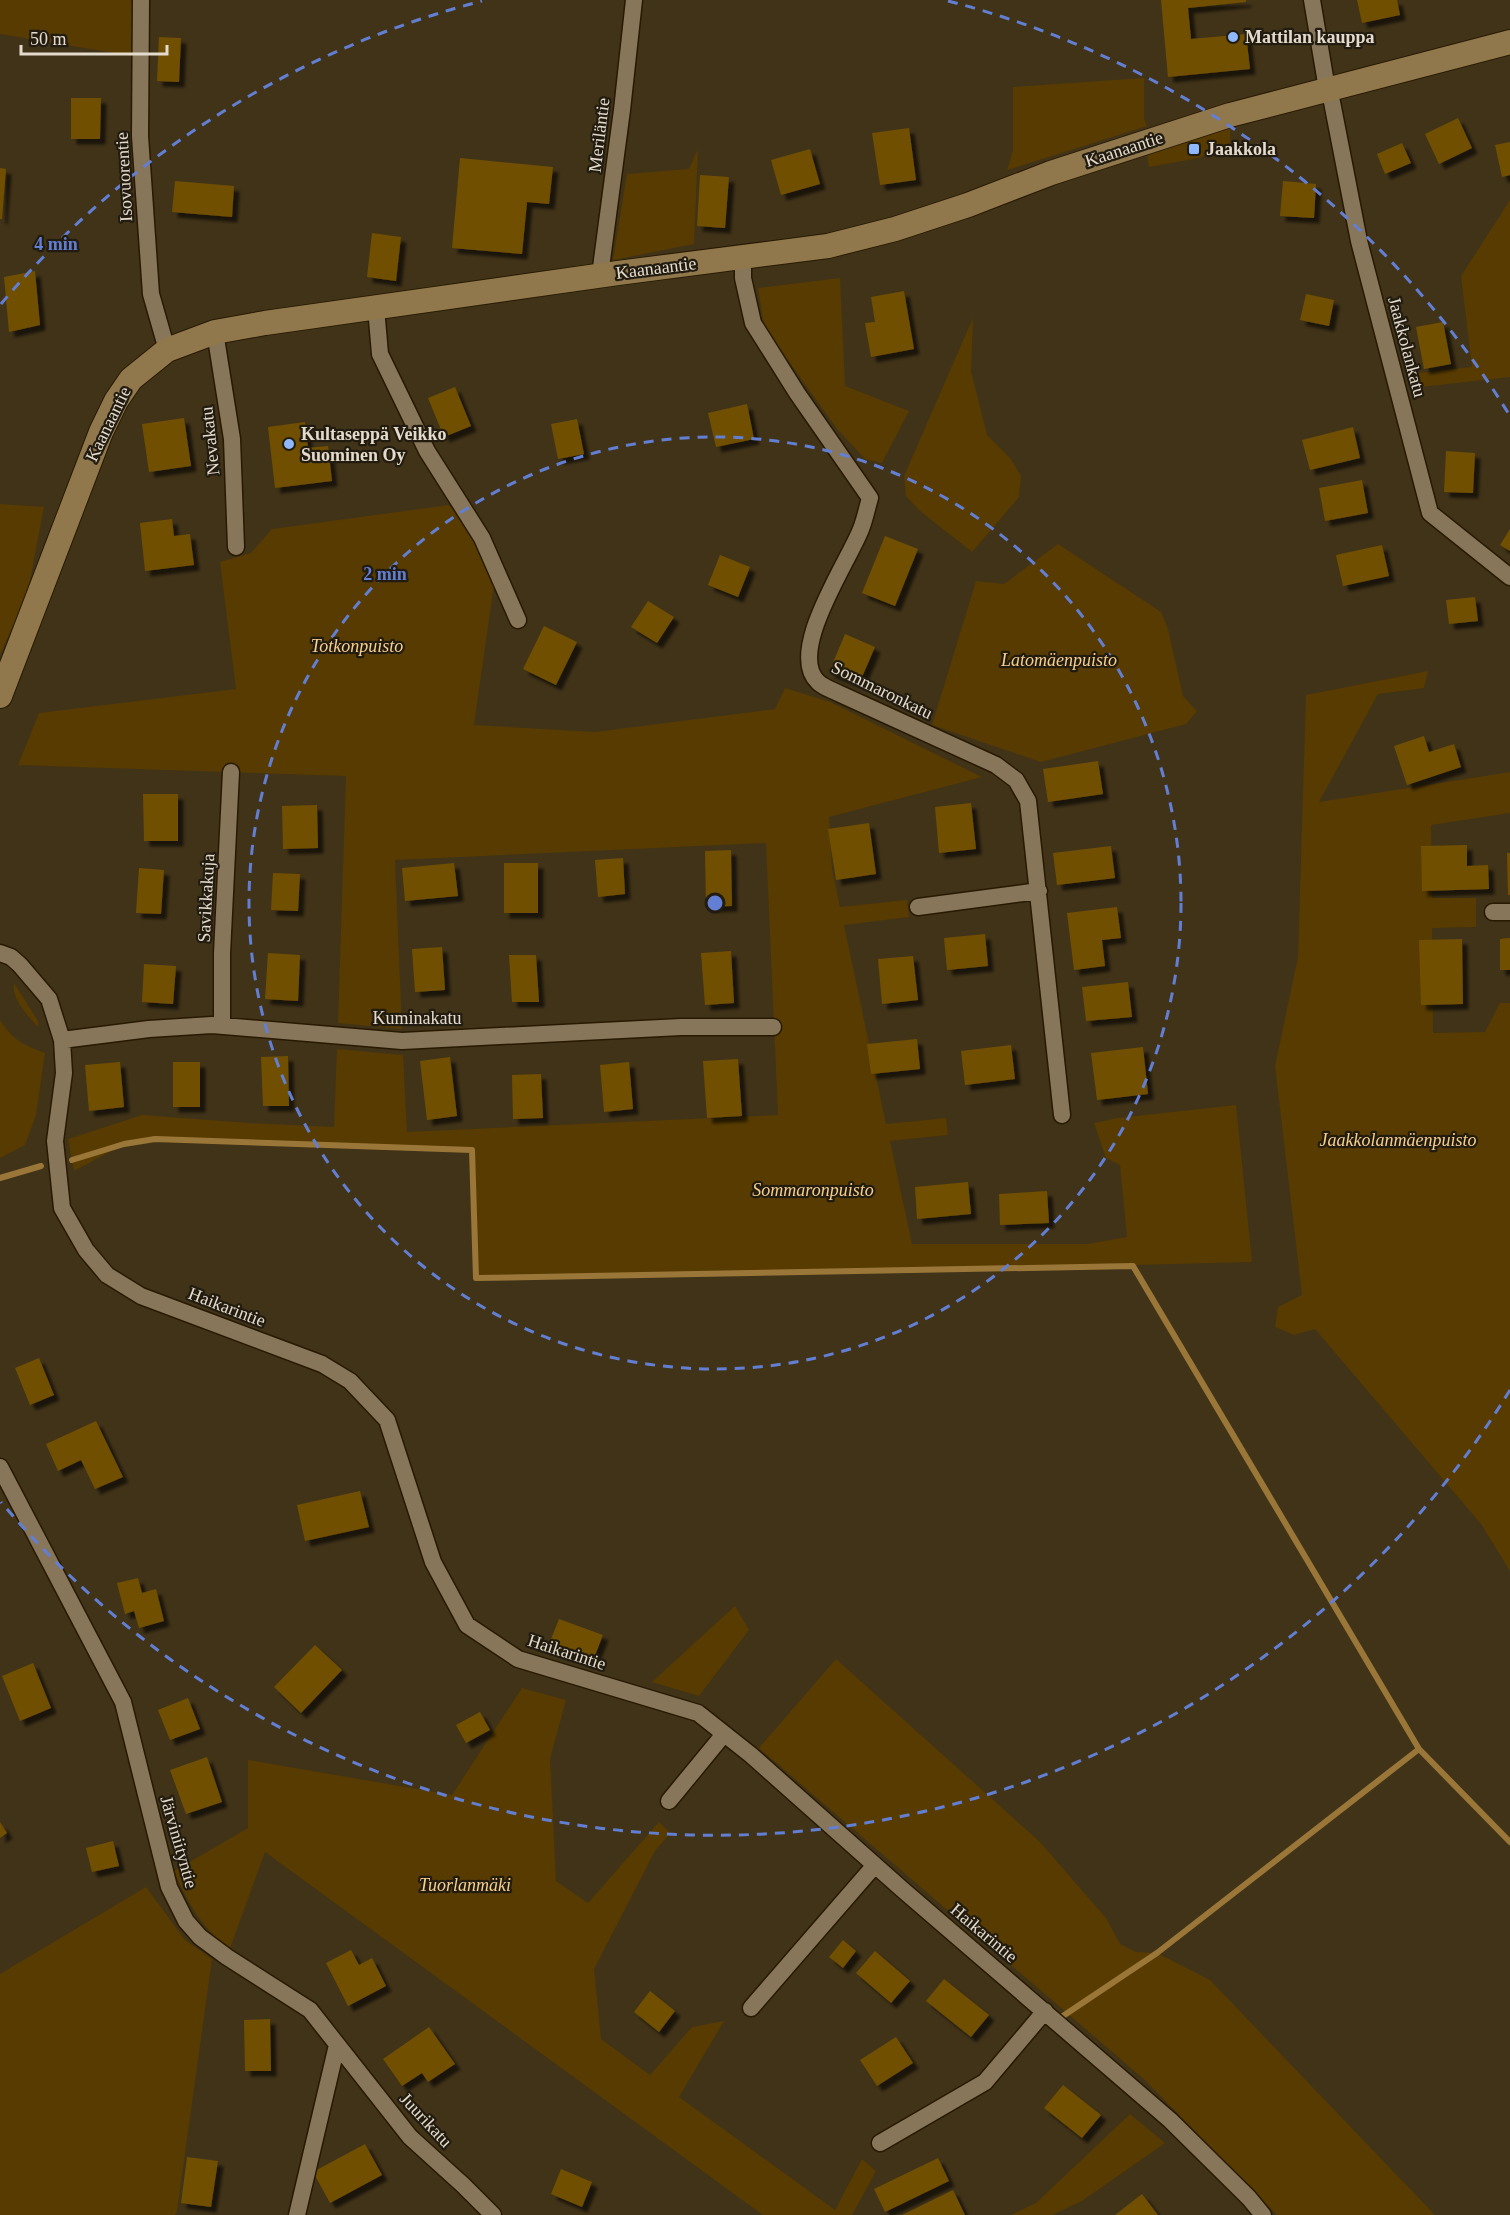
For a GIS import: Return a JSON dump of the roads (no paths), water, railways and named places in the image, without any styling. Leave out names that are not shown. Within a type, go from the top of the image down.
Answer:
[{"type":"street","name":"Isovuorentie","points":[[141,0],[140,136],[151,294],[167,350]]},
{"type":"street","name":"Meriläntie","points":[[600,276],[634,0]]},
{"type":"street","name":"Jaakkolankatu","points":[[1312,0],[1327,89],[1332,102],[1359,241],[1430,513],[1510,578]]},
{"type":"street","name":"Kaanaantie","points":[[0,696],[101,432],[116,401],[131,379],[167,350],[215,332],[600,276],[828,246],[895,229],[968,205],[1051,173],[1230,114],[1510,42]]},
{"type":"street","name":"Sommaronkatu","points":[[743,258],[743,278],[753,323],[797,393],[870,498],[861,529],[816,622],[809,645],[810,666],[817,681],[838,693],[996,765],[1016,780],[1028,801],[1062,1115]]},
{"type":"street","points":[[376,308],[380,354],[428,451],[482,538],[518,620]]},
{"type":"street","name":"Nevakatu","points":[[215,332],[232,439],[236,547]]},
{"type":"street","name":"Savikkakuja","points":[[222,1025],[222,952],[231,772]]},
{"type":"street","points":[[918,907],[1039,891]]},
{"type":"street","name":"Haikarintie","points":[[0,953],[11,957],[20,965],[49,999],[62,1040],[64,1073],[55,1141],[62,1208],[86,1250],[107,1275],[141,1296],[322,1364],[350,1381],[387,1420],[433,1562],[467,1625],[518,1659],[698,1713],[751,1755],[1170,2120],[1249,2198],[1263,2215]]},
{"type":"street","name":"Kuminakatu","points":[[62,1040],[149,1029],[222,1025],[402,1041],[681,1027],[773,1027]]},
{"type":"street","name":"Järviniityntie","points":[[0,1467],[123,1702],[169,1887],[186,1921],[200,1937],[227,1957],[310,2010],[338,2045]]},
{"type":"street","points":[[669,1802],[724,1734]]},
{"type":"street","points":[[751,2008],[875,1865]]},
{"type":"street","points":[[880,2144],[985,2082],[1046,2011]]},
{"type":"street","points":[[297,2215],[338,2045]]},
{"type":"street","name":"Juurikatu","points":[[338,2045],[410,2137],[493,2215]]},
{"type":"waterway","points":[[72,1160],[124,1144],[155,1139],[472,1150],[476,1278],[1133,1266],[1419,1749],[1510,1842]]},
{"type":"waterway","points":[[0,1178],[41,1166]]},
{"type":"waterway","points":[[1057,2020],[1157,1953],[1419,1749]]},
{"type":"place","name":"Mattilan kauppa","points":[[1233,37]]},
{"type":"place","name":"Jaakkola","points":[[1194,149]]},
{"type":"place","name":"Kultaseppä Veikko Suominen Oy","points":[[289,444]]},
{"type":"park label","name":"Totkonpuisto","points":[[357,646]]},
{"type":"park label","name":"Latomäenpuisto","points":[[1059,660]]},
{"type":"park label","name":"Jaakkolanmäenpuisto","points":[[1398,1140]]},
{"type":"park label","name":"Sommaronpuisto","points":[[813,1190]]},
{"type":"park label","name":"Tuorlanmäki","points":[[465,1885]]}]
